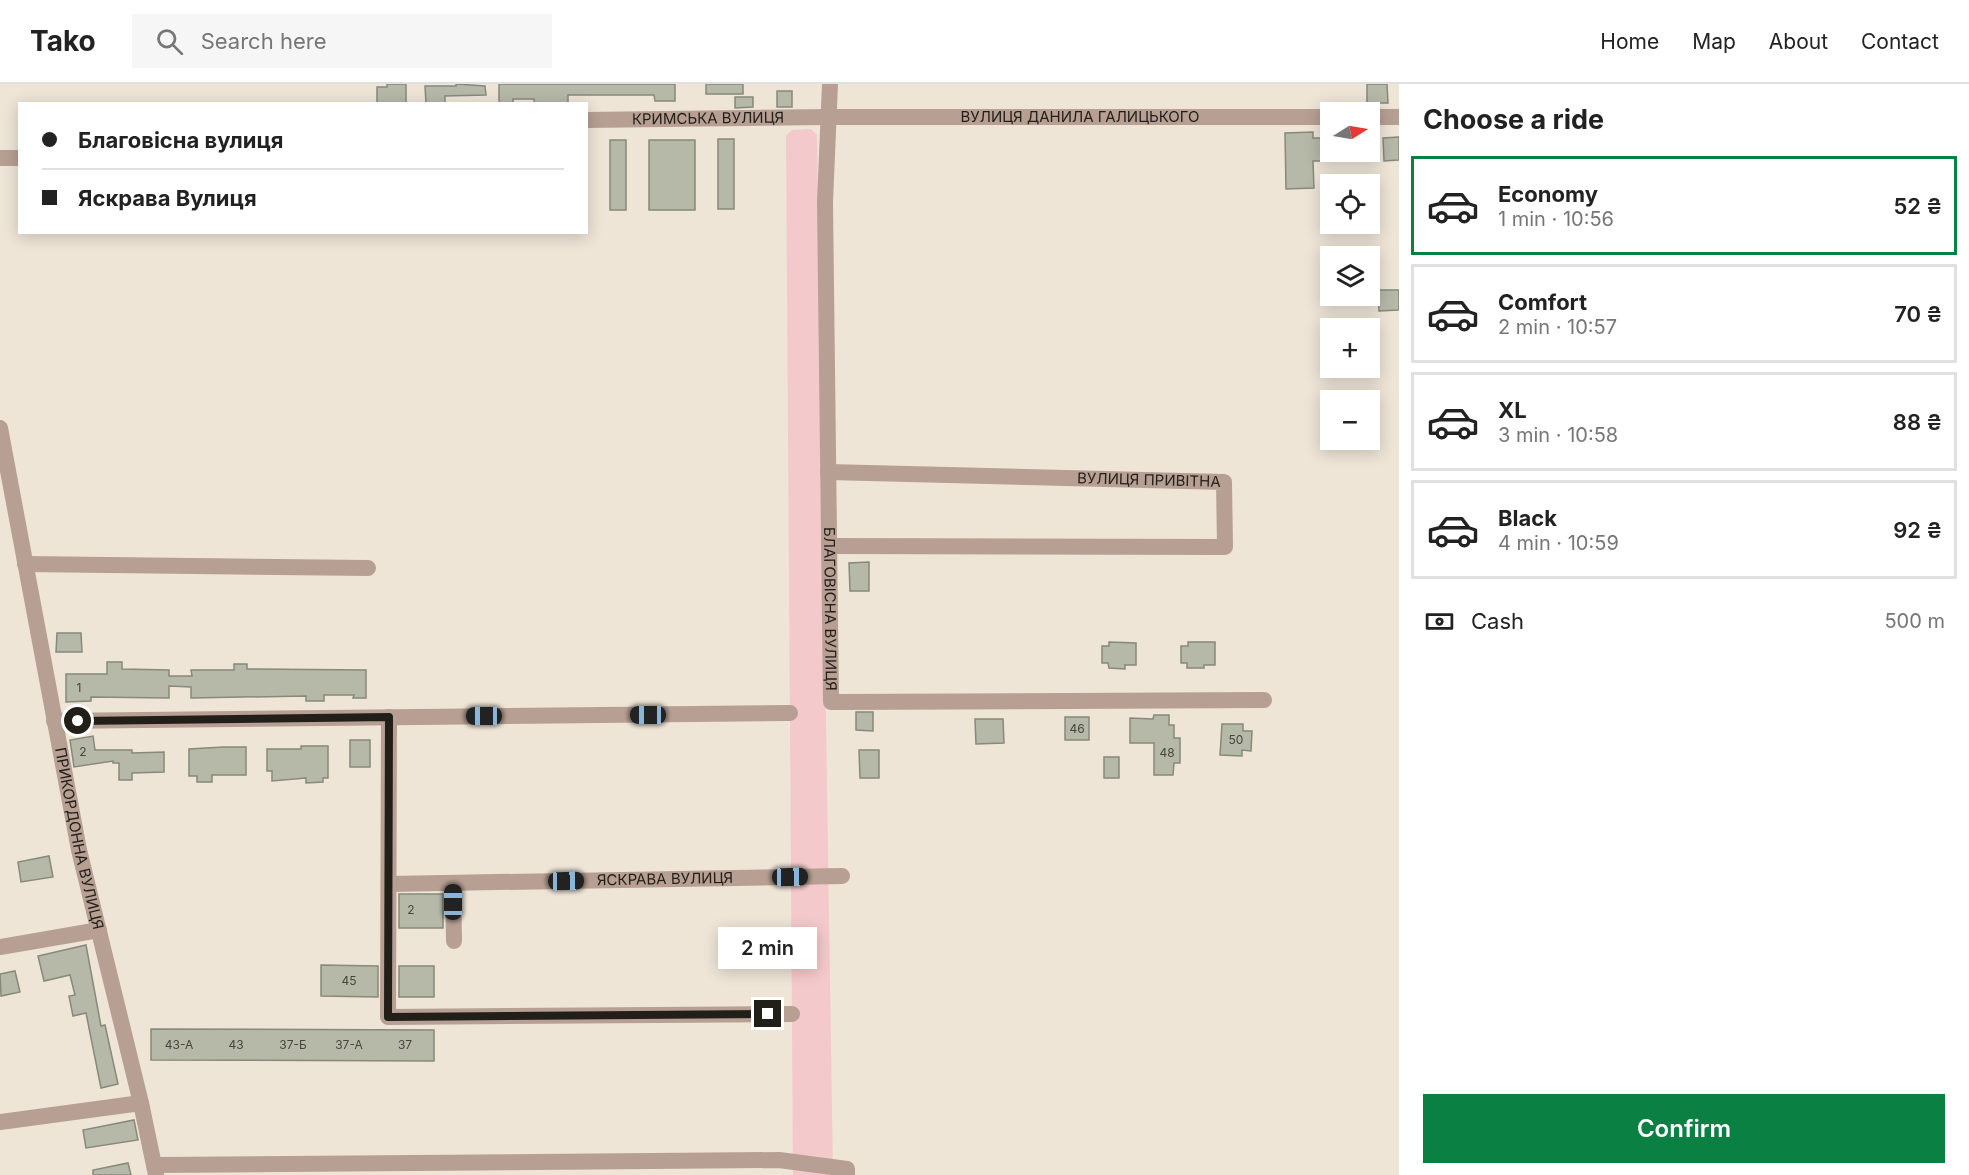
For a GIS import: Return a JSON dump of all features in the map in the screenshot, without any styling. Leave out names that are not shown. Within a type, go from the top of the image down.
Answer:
[{"type":"street","name":"БЛАГОВІСНА ВУЛИЦЯ","points":[[830,84],[825,202],[831,702],[1264,700]]},
{"type":"street","name":"ВУЛИЦЯ ДАНИЛА ГАЛИЦЬКОГО","points":[[830,117],[1320,117]]},
{"type":"street","name":"КРИМСЬКА ВУЛИЦЯ","points":[[588,120],[830,117]]},
{"type":"street","points":[[1380,117],[1399,117]]},
{"type":"street","points":[[0,158],[18,158]]},
{"type":"street","name":"ПРИКОРДОННА ВУЛИЦЯ","points":[[0,428],[80,850],[155,1170]]},
{"type":"street","name":"ВУЛИЦЯ ПРИВІТНА","points":[[828,472],[1224,482],[1225,547],[829,546]]},
{"type":"street","points":[[25,564],[368,567]]},
{"type":"street","points":[[54,721],[790,713]]},
{"type":"street","points":[[389,717],[388,1017],[792,1014]]},
{"type":"street","name":"ЯСКРАВА ВУЛИЦЯ","points":[[389,884],[842,876]]},
{"type":"street","points":[[453,883],[454,941]]},
{"type":"street","points":[[0,947],[99,930]]},
{"type":"street","points":[[0,1122],[141,1103]]},
{"type":"street","points":[[155,1170],[779,1160],[847,1172]]},
{"type":"shaded area","points":[[811,129],[817,135],[833,1175],[793,1175],[786,136],[792,130]]},
{"type":"building","points":[[387,84],[406,84],[406,102],[377,102],[377,87],[387,87]]},
{"type":"building","points":[[456,84],[485,86],[486,95],[445,96],[445,102],[426,102],[425,86],[456,86]]},
{"type":"building","points":[[499,84],[675,84],[675,101],[655,101],[654,95],[568,95],[568,102],[534,102],[534,99],[513,99],[513,102],[499,102]]},
{"type":"building","points":[[706,84],[743,84],[743,94],[706,94]]},
{"type":"building","points":[[1367,84],[1387,84],[1388,103],[1367,102]]},
{"type":"building","points":[[777,91],[792,91],[792,107],[777,107]]},
{"type":"building","points":[[735,97],[753,97],[753,107],[735,108]]},
{"type":"building","points":[[1313,132],[1313,138],[1320,138],[1320,161],[1313,161],[1314,188],[1286,189],[1285,133]]},
{"type":"building","points":[[1399,137],[1399,160],[1384,161],[1383,138]]},
{"type":"building","points":[[718,139],[734,139],[734,209],[718,209]]},
{"type":"building","points":[[610,140],[626,140],[626,210],[610,210]]},
{"type":"building","points":[[649,140],[695,140],[695,210],[649,210]]},
{"type":"building","points":[[1380,290],[1399,290],[1399,310],[1379,311]]},
{"type":"building","points":[[869,562],[869,591],[850,591],[849,563]]},
{"type":"building","points":[[57,633],[81,633],[82,652],[56,652]]},
{"type":"building","points":[[1109,642],[1136,643],[1136,665],[1125,665],[1125,669],[1109,668],[1108,663],[1102,663],[1102,646],[1109,646]]},
{"type":"building","points":[[1188,642],[1215,642],[1215,665],[1204,665],[1204,668],[1187,668],[1187,663],[1181,663],[1181,646],[1188,646]]},
{"type":"building","points":[[107,662],[122,662],[122,669],[169,670],[169,676],[192,676],[191,670],[234,670],[234,664],[247,664],[247,669],[366,670],[366,698],[353,698],[354,695],[324,695],[324,701],[306,701],[306,696],[191,698],[191,687],[169,686],[169,698],[91,697],[91,701],[66,702],[66,674],[107,674]]},
{"type":"building","points":[[856,712],[873,712],[873,731],[856,730]]},
{"type":"building","points":[[1154,715],[1169,715],[1169,725],[1174,725],[1174,738],[1180,738],[1180,763],[1174,763],[1173,775],[1154,775],[1154,743],[1130,743],[1130,718],[1153,719]]},
{"type":"building","points":[[1065,717],[1089,717],[1089,740],[1065,740]]},
{"type":"building","points":[[975,719],[1003,719],[1004,743],[976,744]]},
{"type":"building","points":[[1222,724],[1243,724],[1243,731],[1252,731],[1251,751],[1242,750],[1242,756],[1220,755]]},
{"type":"building","points":[[93,736],[95,750],[132,750],[132,753],[164,752],[164,772],[132,773],[132,780],[119,780],[119,763],[113,763],[113,761],[74,767],[70,740]]},
{"type":"building","points":[[350,740],[370,740],[370,767],[350,767]]},
{"type":"building","points":[[301,746],[328,746],[328,778],[323,778],[323,782],[306,783],[306,778],[272,781],[272,771],[267,771],[267,749],[301,749]]},
{"type":"building","points":[[246,747],[246,775],[212,775],[212,782],[197,782],[197,776],[189,776],[189,749]]},
{"type":"building","points":[[859,750],[879,750],[879,778],[860,778]]},
{"type":"building","points":[[1104,757],[1119,757],[1119,778],[1104,778]]},
{"type":"building","points":[[49,856],[53,877],[21,882],[18,862]]},
{"type":"building","points":[[399,894],[443,894],[443,928],[399,928]]},
{"type":"building","points":[[86,945],[101,1026],[105,1025],[118,1084],[101,1088],[86,1013],[73,1016],[69,996],[75,995],[70,975],[44,981],[38,956]]},
{"type":"building","points":[[321,965],[378,966],[378,997],[321,996]]},
{"type":"building","points":[[399,966],[434,966],[434,997],[399,997]]},
{"type":"building","points":[[15,971],[20,992],[1,996],[0,974]]},
{"type":"building","points":[[151,1029],[434,1030],[434,1061],[151,1060]]},
{"type":"building","points":[[134,1120],[138,1140],[86,1148],[83,1130]]},
{"type":"building","points":[[128,1163],[131,1175],[93,1175],[93,1170]]},
{"type":"route","points":[[78,721],[389,717],[388,1017],[768,1014]]}]
